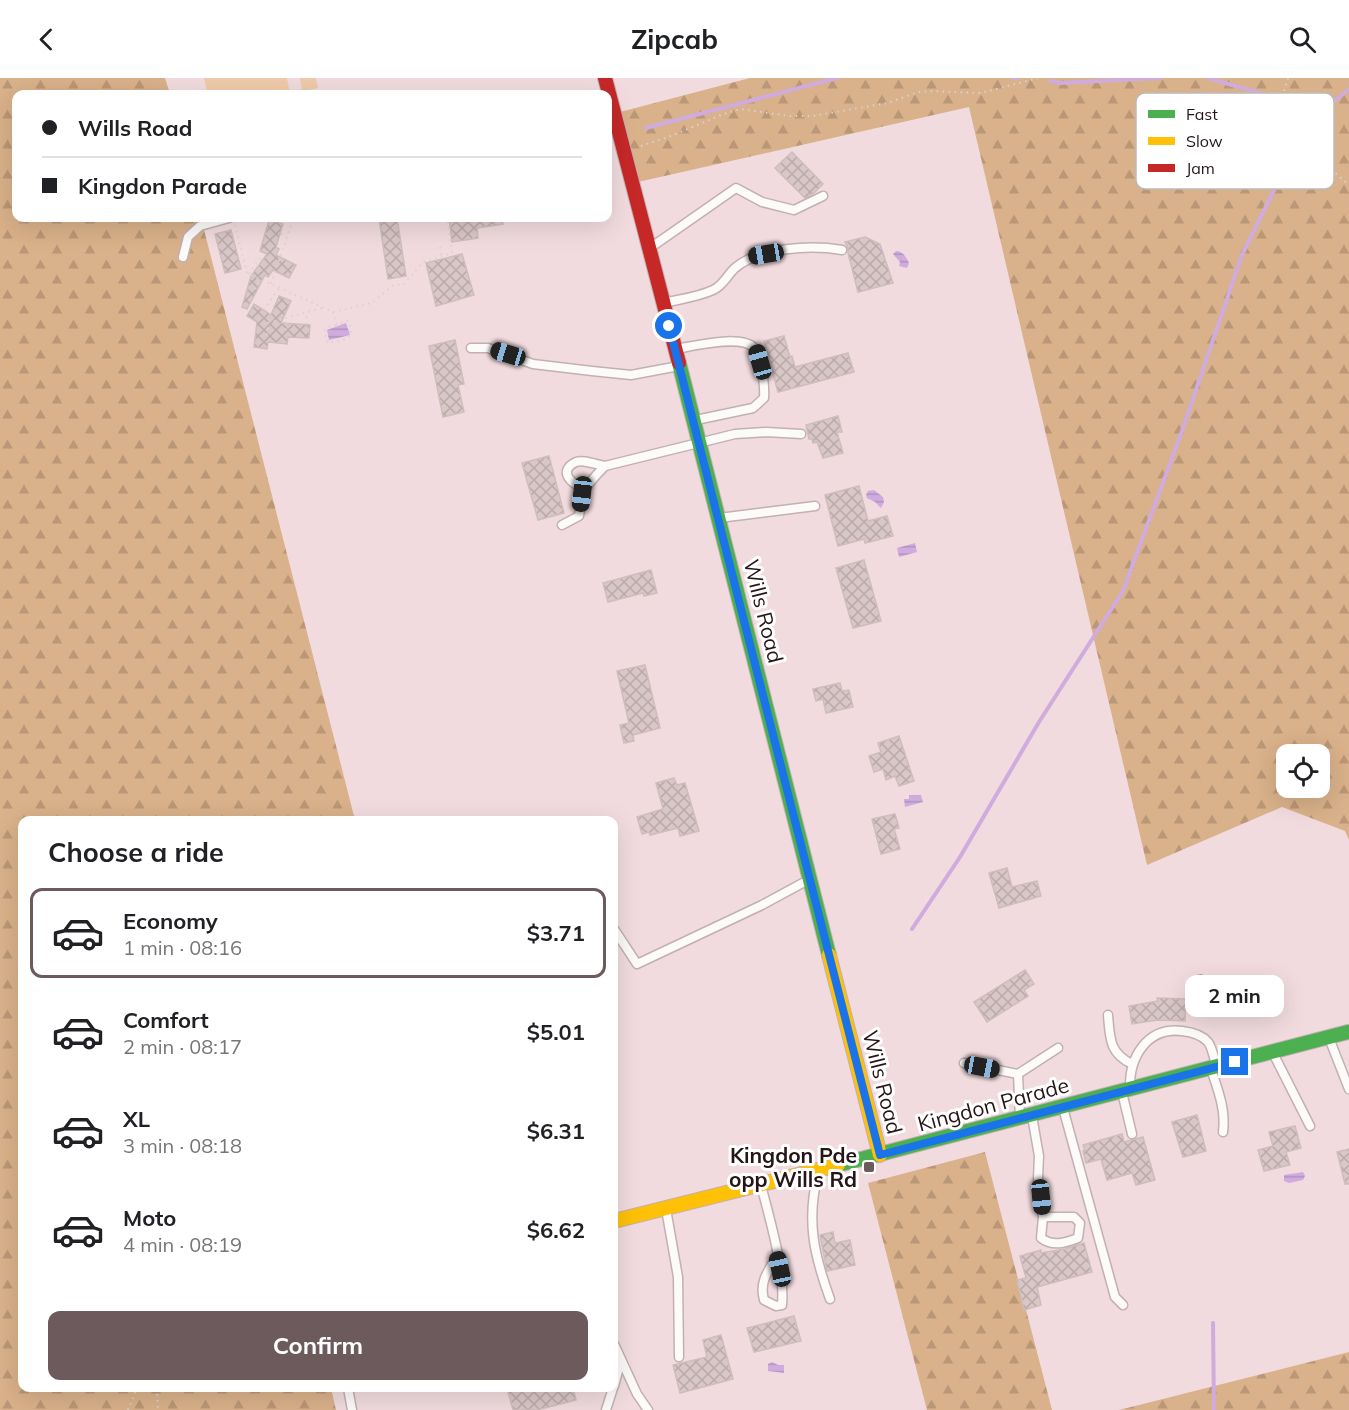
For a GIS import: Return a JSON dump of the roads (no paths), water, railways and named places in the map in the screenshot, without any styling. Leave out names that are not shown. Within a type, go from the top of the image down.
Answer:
[{"type":"street","name":"Wills Road","points":[[612,105],[880,1155]]},
{"type":"street","name":"Kingdon Parade","points":[[618,1221],[880,1155],[1348,1032]]},
{"type":"lane","points":[[649,249],[736,189],[762,202],[794,210],[823,196]]},
{"type":"lane","points":[[183,257],[188,237],[200,226],[216,222]]},
{"type":"lane","points":[[663,303],[714,290],[727,280],[734,268],[753,256],[796,248],[842,250]]},
{"type":"lane","points":[[675,349],[729,341],[750,344],[756,350],[760,362],[765,387],[764,398],[753,408],[694,421]]},
{"type":"lane","points":[[471,348],[488,348],[533,364],[631,375],[680,366]]},
{"type":"lane","points":[[586,488],[571,483],[568,478],[568,471],[575,462],[605,466],[747,432],[801,434]]},
{"type":"lane","points":[[562,525],[579,516],[582,494],[605,466]]},
{"type":"lane","points":[[719,519],[815,506]]},
{"type":"lane","points":[[618,935],[637,964],[762,905],[810,879]]},
{"type":"lane","points":[[1108,1015],[1110,1043],[1123,1060],[1132,1064]]},
{"type":"lane","points":[[1132,1134],[1126,1091],[1132,1064],[1149,1040],[1161,1032],[1174,1030],[1191,1032],[1210,1044],[1225,1119],[1224,1132]]},
{"type":"lane","points":[[1329,1037],[1349,1089]]},
{"type":"lane","points":[[964,1063],[1018,1074],[1058,1048]]},
{"type":"lane","points":[[1273,1052],[1310,1126]]},
{"type":"lane","points":[[1018,1074],[1026,1117],[1039,1156],[1038,1178],[1043,1217],[1041,1238],[1047,1242],[1062,1243],[1078,1238],[1080,1223],[1074,1217],[1043,1217]]},
{"type":"lane","points":[[1063,1107],[1114,1297],[1123,1305]]},
{"type":"lane","points":[[818,1171],[812,1197],[811,1215],[819,1270],[830,1299]]},
{"type":"lane","points":[[761,1185],[777,1256],[782,1283],[782,1305],[776,1306],[764,1300],[762,1291],[763,1280],[777,1256]]},
{"type":"lane","points":[[666,1208],[678,1277],[680,1357]]},
{"type":"lane","points":[[618,1353],[637,1394],[648,1410]]},
{"type":"lane","points":[[618,1370],[621,1360]]},
{"type":"lane","points":[[349,1392],[352,1410]]},
{"type":"lane","points":[[606,1410],[611,1392]]},
{"type":"waterway","points":[[646,128],[837,78]]},
{"type":"waterway","points":[[1050,81],[1060,83],[1160,78]]},
{"type":"waterway","points":[[1208,78],[1260,93]]},
{"type":"waterway","points":[[1334,102],[1349,89]]},
{"type":"waterway","points":[[912,929],[960,857],[1039,722],[1123,591],[1182,431],[1242,255],[1275,189]]},
{"type":"waterway","points":[[1213,1323],[1214,1410]]},
{"type":"place","name":"Kingdon Pde opp Wills Rd","points":[[869,1167]]}]
